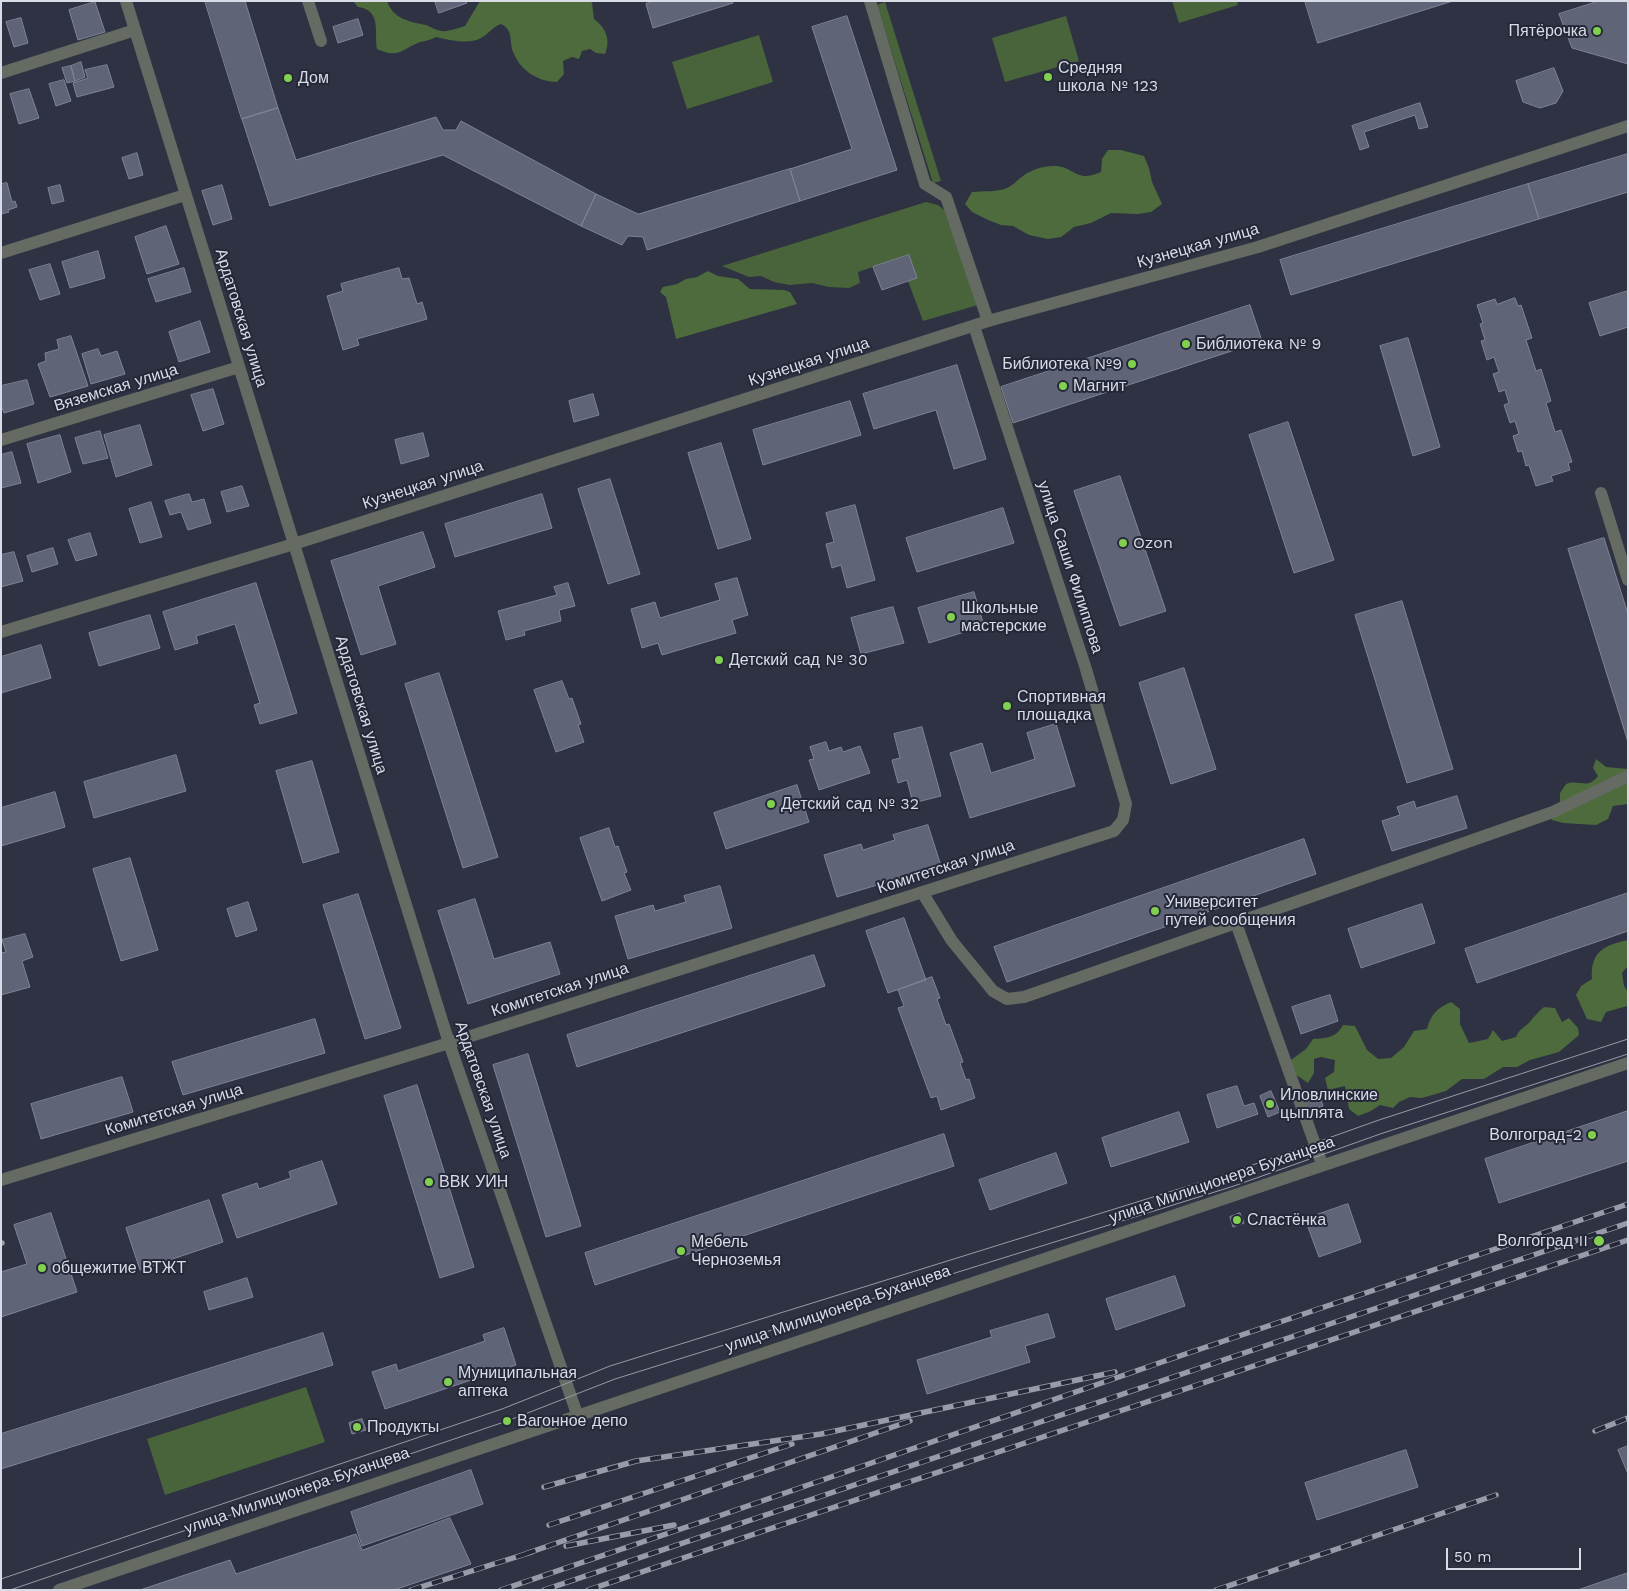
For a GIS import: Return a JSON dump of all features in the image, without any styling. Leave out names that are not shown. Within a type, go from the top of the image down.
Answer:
[{"type":"street","name":"Ардатовская улица","points":[[126,1],[449,1043],[577,1414]]},
{"type":"street","points":[[308,1],[321,41]]},
{"type":"street","points":[[870,1],[925,184],[946,197],[988,321]]},
{"type":"street","points":[[1,73],[135,30]]},
{"type":"street","name":"Кузнецкая улица","points":[[1,632],[294,544],[988,321],[1258,246],[1628,126]]},
{"type":"street","points":[[1,253],[185,195]]},
{"type":"street","name":"улица Саши Филиппова","points":[[974,326],[1085,666],[1126,804],[1123,820]]},
{"type":"street","name":"Вяземская улица","points":[[1,440],[239,367]]},
{"type":"street","points":[[1601,493],[1628,580]]},
{"type":"street","points":[[922,892],[952,941],[993,991],[1007,999],[1024,997],[1553,812],[1628,776]]},
{"type":"street","name":"Комитетская улица","points":[[1,1180],[449,1043],[1114,831],[1123,820]]},
{"type":"street","points":[[1236,923],[1322,1164]]},
{"type":"street","name":"улица Милиционера Буханцева","points":[[59,1590],[577,1414],[1628,1063]]},
{"type":"green space","points":[[353,1],[387,1],[393,12],[403,19],[444,31],[465,26],[480,1],[590,1],[592,3],[594,19],[602,26],[608,44],[605,54],[596,53],[590,49],[582,51],[579,59],[572,57],[563,61],[564,74],[557,82],[544,80],[537,78],[521,66],[512,50],[510,33],[501,24],[476,40],[458,41],[436,37],[420,42],[400,52],[390,53],[377,49],[375,23],[371,12],[358,7]]},
{"type":"green space","points":[[1172,1],[1237,1],[1238,5],[1179,23]]},
{"type":"green space","points":[[885,2],[941,181],[933,183],[877,5]]},
{"type":"green space","points":[[1066,16],[1079,61],[1005,82],[992,38]]},
{"type":"green space","points":[[759,35],[773,82],[687,109],[672,62]]},
{"type":"green space","points":[[1108,150],[1121,150],[1144,156],[1152,182],[1162,204],[1151,212],[1138,214],[1111,213],[1091,223],[1074,227],[1061,237],[1048,239],[1029,235],[1013,226],[1001,225],[988,220],[972,212],[965,204],[972,192],[995,191],[1007,188],[1033,170],[1049,166],[1060,166],[1085,176],[1101,172],[1102,159]]},
{"type":"green space","points":[[926,202],[938,205],[944,210],[978,305],[923,321],[908,281],[917,278],[908,255],[858,272],[860,283],[849,288],[829,287],[812,283],[790,285],[774,282],[761,276],[749,277],[722,266]]},
{"type":"green space","points":[[708,271],[718,276],[738,279],[750,289],[784,290],[790,292],[797,304],[676,339],[666,297],[660,292],[663,287],[697,277]]},
{"type":"green space","points":[[1596,759],[1606,767],[1628,769],[1628,804],[1613,806],[1608,819],[1596,825],[1563,823],[1552,820],[1553,810],[1560,802],[1560,793],[1566,784],[1587,783],[1598,776],[1593,768]]},
{"type":"green space","points":[[1628,940],[1628,966],[1622,973],[1624,986],[1628,992],[1627,1006],[1606,1012],[1601,1022],[1587,1019],[1576,995],[1581,986],[1592,979],[1593,962],[1596,956],[1600,951],[1612,944]]},
{"type":"green space","points":[[1451,1002],[1460,1009],[1460,1024],[1469,1043],[1488,1039],[1493,1030],[1502,1041],[1516,1037],[1544,1007],[1555,1008],[1562,1022],[1569,1018],[1578,1028],[1579,1035],[1559,1052],[1530,1060],[1517,1067],[1503,1067],[1484,1079],[1462,1079],[1446,1091],[1422,1098],[1410,1097],[1399,1102],[1393,1108],[1380,1105],[1358,1116],[1349,1109],[1345,1086],[1328,1090],[1325,1078],[1334,1072],[1335,1060],[1321,1057],[1314,1059],[1314,1073],[1308,1083],[1295,1074],[1288,1062],[1306,1049],[1313,1039],[1327,1038],[1334,1035],[1343,1025],[1355,1026],[1367,1050],[1378,1059],[1391,1058],[1404,1047],[1414,1031],[1427,1029],[1430,1019],[1435,1012]]},
{"type":"green space","points":[[306,1387],[325,1442],[165,1495],[147,1439]]},
{"type":"building","points":[[205,1],[245,1],[278,108],[242,119]]},
{"type":"building","points":[[435,1],[466,1],[467,3],[439,13]]},
{"type":"building","points":[[653,1],[732,1],[733,3],[653,28],[646,4]]},
{"type":"building","points":[[1305,1],[1453,1],[1318,43]]},
{"type":"building","name":"Пятёрочка","points":[[1599,1],[1628,1],[1628,64],[1572,48],[1559,14]]},
{"type":"building","points":[[95,2],[105,32],[78,40],[69,10]]},
{"type":"building","points":[[847,16],[897,170],[800,201],[790,169],[852,149],[812,27]]},
{"type":"building","points":[[21,18],[28,43],[14,47],[6,22]]},
{"type":"building","points":[[358,19],[363,35],[338,43],[333,27]]},
{"type":"building","points":[[81,62],[85,77],[75,81],[71,66]]},
{"type":"building","points":[[107,65],[114,87],[77,97],[73,83],[88,78],[85,70]]},
{"type":"building","points":[[71,66],[75,81],[67,83],[62,68]]},
{"type":"building","points":[[1554,68],[1563,91],[1556,103],[1540,108],[1523,102],[1516,81]]},
{"type":"building","points":[[64,80],[71,101],[56,106],[49,84]]},
{"type":"building","points":[[29,89],[39,118],[19,124],[10,94]]},
{"type":"building","points":[[1420,103],[1428,127],[1419,129],[1415,115],[1364,132],[1369,147],[1360,150],[1352,126]]},
{"type":"building","points":[[278,108],[296,160],[436,117],[443,130],[456,130],[461,121],[596,194],[581,226],[443,155],[270,206],[242,119]]},
{"type":"building","points":[[137,153],[143,175],[129,179],[122,158]]},
{"type":"building","points":[[1628,154],[1628,192],[1539,219],[1528,184]]},
{"type":"building","points":[[790,169],[800,201],[647,250],[643,237],[628,236],[622,245],[581,226],[596,194],[638,214]]},
{"type":"building","points":[[7,183],[12,202],[15,201],[17,207],[1,214],[1,184]]},
{"type":"building","points":[[1528,184],[1539,219],[1291,295],[1280,260]]},
{"type":"building","points":[[60,185],[64,201],[52,204],[48,188]]},
{"type":"building","points":[[222,185],[232,219],[213,225],[202,191]]},
{"type":"building","points":[[166,226],[179,264],[147,274],[135,237]]},
{"type":"building","points":[[98,251],[105,278],[70,288],[62,262]]},
{"type":"building","points":[[909,255],[917,278],[882,290],[873,267]]},
{"type":"building","points":[[50,264],[60,294],[40,300],[29,270]]},
{"type":"building","points":[[184,268],[191,292],[156,302],[148,279]]},
{"type":"building","points":[[399,268],[402,279],[409,278],[417,304],[422,302],[427,319],[357,339],[359,345],[343,350],[327,296],[343,291],[341,284]]},
{"type":"building","points":[[1628,291],[1628,327],[1600,336],[1589,303]]},
{"type":"building","points":[[1515,298],[1518,306],[1521,305],[1532,338],[1526,340],[1536,371],[1541,369],[1551,401],[1546,403],[1555,432],[1561,430],[1572,462],[1568,463],[1570,470],[1551,476],[1553,481],[1536,486],[1529,465],[1526,466],[1522,451],[1518,452],[1513,436],[1519,434],[1515,421],[1510,423],[1504,405],[1509,403],[1505,390],[1499,392],[1493,374],[1499,372],[1494,357],[1487,360],[1481,341],[1485,340],[1480,324],[1483,323],[1477,305],[1495,299],[1497,304]]},
{"type":"building","name":"Библиотека №9","points":[[1250,305],[1262,341],[1013,423],[1001,387]]},
{"type":"building","points":[[200,321],[210,352],[179,362],[169,332]]},
{"type":"building","points":[[71,336],[88,386],[50,397],[38,364],[46,361],[45,353],[59,349],[57,340]]},
{"type":"building","points":[[1408,338],[1440,447],[1413,456],[1380,346]]},
{"type":"building","points":[[98,349],[101,356],[117,351],[125,374],[91,384],[82,354]]},
{"type":"building","points":[[957,365],[986,459],[954,469],[936,410],[874,429],[863,394]]},
{"type":"building","points":[[27,380],[34,404],[4,413],[1,405],[1,386]]},
{"type":"building","points":[[213,389],[224,424],[203,431],[191,395]]},
{"type":"building","points":[[593,394],[599,415],[574,422],[569,401]]},
{"type":"building","points":[[850,401],[861,435],[763,465],[753,430]]},
{"type":"building","points":[[1288,422],[1334,560],[1294,573],[1249,435]]},
{"type":"building","points":[[140,425],[152,465],[116,477],[104,435]]},
{"type":"building","points":[[100,431],[108,458],[83,464],[75,438]]},
{"type":"building","points":[[423,433],[429,456],[401,464],[395,440]]},
{"type":"building","points":[[60,435],[71,472],[38,483],[27,444]]},
{"type":"building","points":[[721,443],[751,539],[718,549],[688,453]]},
{"type":"building","points":[[12,452],[21,483],[1,488],[1,455]]},
{"type":"building","points":[[1120,476],[1166,611],[1120,626],[1074,491]]},
{"type":"building","points":[[610,479],[640,574],[608,584],[578,489]]},
{"type":"building","points":[[242,486],[249,506],[227,512],[221,492]]},
{"type":"building","points":[[189,494],[192,502],[204,499],[211,523],[188,530],[181,512],[170,515],[165,501]]},
{"type":"building","points":[[542,494],[552,528],[455,557],[445,524]]},
{"type":"building","points":[[151,502],[162,537],[140,543],[129,509]]},
{"type":"building","points":[[855,505],[875,580],[847,588],[841,565],[832,568],[826,544],[834,542],[826,513]]},
{"type":"building","points":[[1003,508],[1014,543],[917,572],[906,538]]},
{"type":"building","points":[[423,532],[435,567],[378,586],[396,644],[361,655],[331,561]]},
{"type":"building","points":[[90,533],[97,555],[76,561],[68,540]]},
{"type":"building","points":[[1604,538],[1628,614],[1628,742],[1568,549]]},
{"type":"building","points":[[53,548],[58,564],[32,572],[27,556]]},
{"type":"building","points":[[14,552],[23,581],[1,587],[1,555]]},
{"type":"building","points":[[737,578],[748,615],[732,620],[736,633],[662,655],[658,643],[642,648],[631,609],[655,602],[660,618],[720,600],[715,584]]},
{"type":"building","points":[[256,583],[297,713],[260,724],[254,705],[260,703],[235,624],[196,636],[198,643],[175,650],[163,612]]},
{"type":"building","points":[[568,583],[575,606],[559,610],[561,621],[524,631],[525,635],[506,640],[498,611],[557,595],[554,587]]},
{"type":"building","name":"Школьные мастерские","points":[[974,592],[984,626],[929,643],[918,608]]},
{"type":"building","points":[[1402,601],[1453,769],[1407,783],[1355,615]]},
{"type":"building","points":[[893,607],[904,643],[861,654],[851,618]]},
{"type":"building","points":[[150,615],[160,648],[99,666],[89,633]]},
{"type":"building","points":[[41,645],[51,678],[1,693],[1,657]]},
{"type":"building","points":[[1184,668],[1216,769],[1171,784],[1139,683]]},
{"type":"building","points":[[439,673],[498,857],[463,868],[405,684]]},
{"type":"building","points":[[562,681],[569,699],[572,698],[581,724],[578,725],[584,742],[556,752],[534,690]]},
{"type":"building","points":[[1056,724],[1075,786],[970,818],[950,753],[982,743],[991,773],[1035,759],[1027,733]]},
{"type":"building","points":[[922,727],[941,796],[913,803],[907,780],[898,783],[892,760],[900,758],[894,734]]},
{"type":"building","points":[[826,742],[829,751],[841,747],[843,752],[860,746],[870,773],[819,790],[809,760],[814,759],[810,747]]},
{"type":"building","points":[[176,755],[186,791],[94,818],[84,782]]},
{"type":"building","points":[[312,761],[339,852],[303,863],[276,771]]},
{"type":"building","points":[[797,785],[809,822],[726,849],[714,813]]},
{"type":"building","points":[[55,792],[65,827],[1,846],[1,808]]},
{"type":"building","points":[[1457,796],[1467,828],[1392,851],[1382,821],[1400,815],[1397,807],[1414,801],[1416,808]]},
{"type":"building","points":[[928,825],[941,866],[837,897],[824,855],[861,844],[863,850],[895,840],[893,835]]},
{"type":"building","points":[[609,828],[615,847],[618,846],[627,872],[624,873],[631,890],[602,901],[580,838]]},
{"type":"building","name":"Университет путей сообщения","points":[[1304,839],[1316,874],[1007,982],[994,947]]},
{"type":"building","points":[[130,858],[158,950],[121,961],[93,869]]},
{"type":"building","points":[[720,886],[732,928],[628,959],[615,916],[653,905],[655,911],[686,902],[684,896]]},
{"type":"building","points":[[1628,893],[1628,931],[1477,983],[1465,949]]},
{"type":"building","points":[[358,894],[401,1028],[365,1039],[323,905]]},
{"type":"building","points":[[475,899],[494,959],[550,942],[560,974],[468,1004],[438,911]]},
{"type":"building","points":[[248,902],[257,930],[236,937],[227,909]]},
{"type":"building","points":[[1422,904],[1435,943],[1361,968],[1348,929]]},
{"type":"building","points":[[904,918],[926,980],[888,993],[866,931]]},
{"type":"building","points":[[25,934],[33,957],[22,961],[30,987],[1,995],[1,953],[6,952],[2,940]]},
{"type":"building","points":[[814,955],[825,986],[577,1067],[567,1035]]},
{"type":"building","points":[[932,977],[940,998],[937,999],[946,1025],[949,1024],[963,1062],[960,1063],[966,1080],[969,1079],[975,1098],[941,1110],[937,1096],[931,1098],[898,1008],[904,1006],[898,990]]},
{"type":"building","points":[[1330,995],[1338,1021],[1301,1034],[1292,1007]]},
{"type":"building","points":[[315,1019],[325,1053],[183,1095],[172,1062]]},
{"type":"building","points":[[528,1054],[581,1226],[546,1237],[493,1065]]},
{"type":"building","points":[[122,1077],[133,1112],[41,1139],[31,1104]]},
{"type":"building","name":"ВВК УИН","points":[[417,1085],[474,1267],[440,1278],[384,1096]]},
{"type":"building","points":[[1237,1086],[1244,1106],[1254,1103],[1258,1114],[1217,1128],[1207,1095]]},
{"type":"building","name":"Иловлинские цыплята","points":[[1271,1091],[1280,1112],[1268,1117],[1260,1096]]},
{"type":"building","points":[[1318,1091],[1323,1106],[1307,1111],[1302,1096]]},
{"type":"building","name":"Волгоград-2","points":[[1628,1111],[1628,1161],[1499,1203],[1485,1159]]},
{"type":"building","points":[[1179,1112],[1189,1142],[1111,1167],[1102,1138]]},
{"type":"building","points":[[944,1134],[954,1166],[595,1285],[585,1253]]},
{"type":"building","points":[[1056,1153],[1067,1183],[990,1210],[979,1180]]},
{"type":"building","points":[[322,1161],[337,1204],[237,1238],[222,1195],[257,1183],[259,1189],[291,1178],[289,1172]]},
{"type":"building","points":[[209,1200],[223,1242],[140,1270],[126,1228]]},
{"type":"building","points":[[1348,1204],[1361,1242],[1319,1257],[1305,1219]]},
{"type":"building","name":"общежитие ВТЖТ","points":[[51,1213],[77,1292],[1,1317],[1,1272],[27,1264],[14,1225]]},
{"type":"building","name":"Сластёнка","points":[[1240,1213],[1244,1223],[1233,1227],[1230,1217]]},
{"type":"building","points":[[1175,1276],[1185,1306],[1116,1330],[1106,1299]]},
{"type":"building","points":[[247,1278],[253,1297],[209,1310],[204,1292]]},
{"type":"building","points":[[1048,1314],[1055,1337],[1025,1346],[1030,1362],[927,1394],[917,1360],[992,1337],[990,1331]]},
{"type":"building","points":[[504,1328],[516,1365],[385,1409],[372,1372],[396,1364],[398,1371],[485,1341],[483,1335]]},
{"type":"building","points":[[323,1333],[333,1365],[1,1469],[1,1434]]},
{"type":"building","name":"Продукты","points":[[362,1419],[366,1430],[352,1434],[349,1423]]},
{"type":"building","points":[[1628,1446],[1628,1474],[1618,1450]]},
{"type":"building","points":[[1406,1450],[1418,1487],[1317,1520],[1305,1483]]},
{"type":"building","points":[[471,1470],[483,1504],[362,1546],[351,1512]]},
{"type":"building","points":[[450,1518],[471,1564],[394,1590],[140,1590],[230,1560],[236,1574],[356,1534],[362,1550]]},
{"type":"building","points":[[1628,1573],[1628,1590],[1578,1590]]},
{"type":"tram line","points":[[1,1579],[502,1409],[610,1366],[1230,1173],[1379,1120],[1628,1039]]},
{"type":"tram line","points":[[10,1590],[507,1421],[615,1379],[1234,1186],[1383,1133],[1628,1054]]},
{"type":"railway","points":[[501,1590],[1159,1363],[1628,1204]]},
{"type":"railway","points":[[544,1590],[1628,1223]]},
{"type":"railway","points":[[588,1590],[1628,1240]]},
{"type":"railway","points":[[544,1487],[636,1461],[821,1434],[1115,1372]]},
{"type":"railway","points":[[1595,1431],[1628,1418]]},
{"type":"railway","points":[[525,1554],[910,1421]]},
{"type":"railway","points":[[549,1525],[792,1444]]},
{"type":"railway","points":[[1216,1590],[1496,1495]]},
{"type":"railway","points":[[566,1546],[674,1525]]},
{"type":"railway","points":[[411,1590],[532,1552]]},
{"type":"place","name":"Пятёрочка","points":[[1597,31]]},
{"type":"place","name":"Средняя школа № 123","points":[[1048,77]]},
{"type":"place","name":"Дом","points":[[288,78]]},
{"type":"place","name":"Библиотека № 9","points":[[1186,344]]},
{"type":"place","name":"Библиотека №9","points":[[1132,364]]},
{"type":"place","name":"Магнит","points":[[1063,386]]},
{"type":"place","name":"Ozon","points":[[1123,543]]},
{"type":"place","name":"Школьные мастерские","points":[[951,617]]},
{"type":"place","name":"Детский сад № 30","points":[[719,660]]},
{"type":"place","name":"Спортивная площадка","points":[[1007,706]]},
{"type":"place","name":"Детский сад № 32","points":[[771,804]]},
{"type":"place","name":"Университет путей сообщения","points":[[1155,911]]},
{"type":"place","name":"Иловлинские цыплята","points":[[1270,1104]]},
{"type":"place","name":"Волгоград-2","points":[[1592,1135]]},
{"type":"place","name":"ВВК УИН","points":[[429,1182]]},
{"type":"place","name":"Сластёнка","points":[[1237,1220]]},
{"type":"place","name":"Волгоград II","points":[[1599,1241]]},
{"type":"place","name":"Мебель Черноземья","points":[[681,1251]]},
{"type":"place","name":"общежитие ВТЖТ","points":[[42,1268]]},
{"type":"place","name":"Муниципальная аптека","points":[[448,1382]]},
{"type":"place","name":"Вагонное депо","points":[[507,1421]]},
{"type":"place","name":"Продукты","points":[[357,1427]]}]
